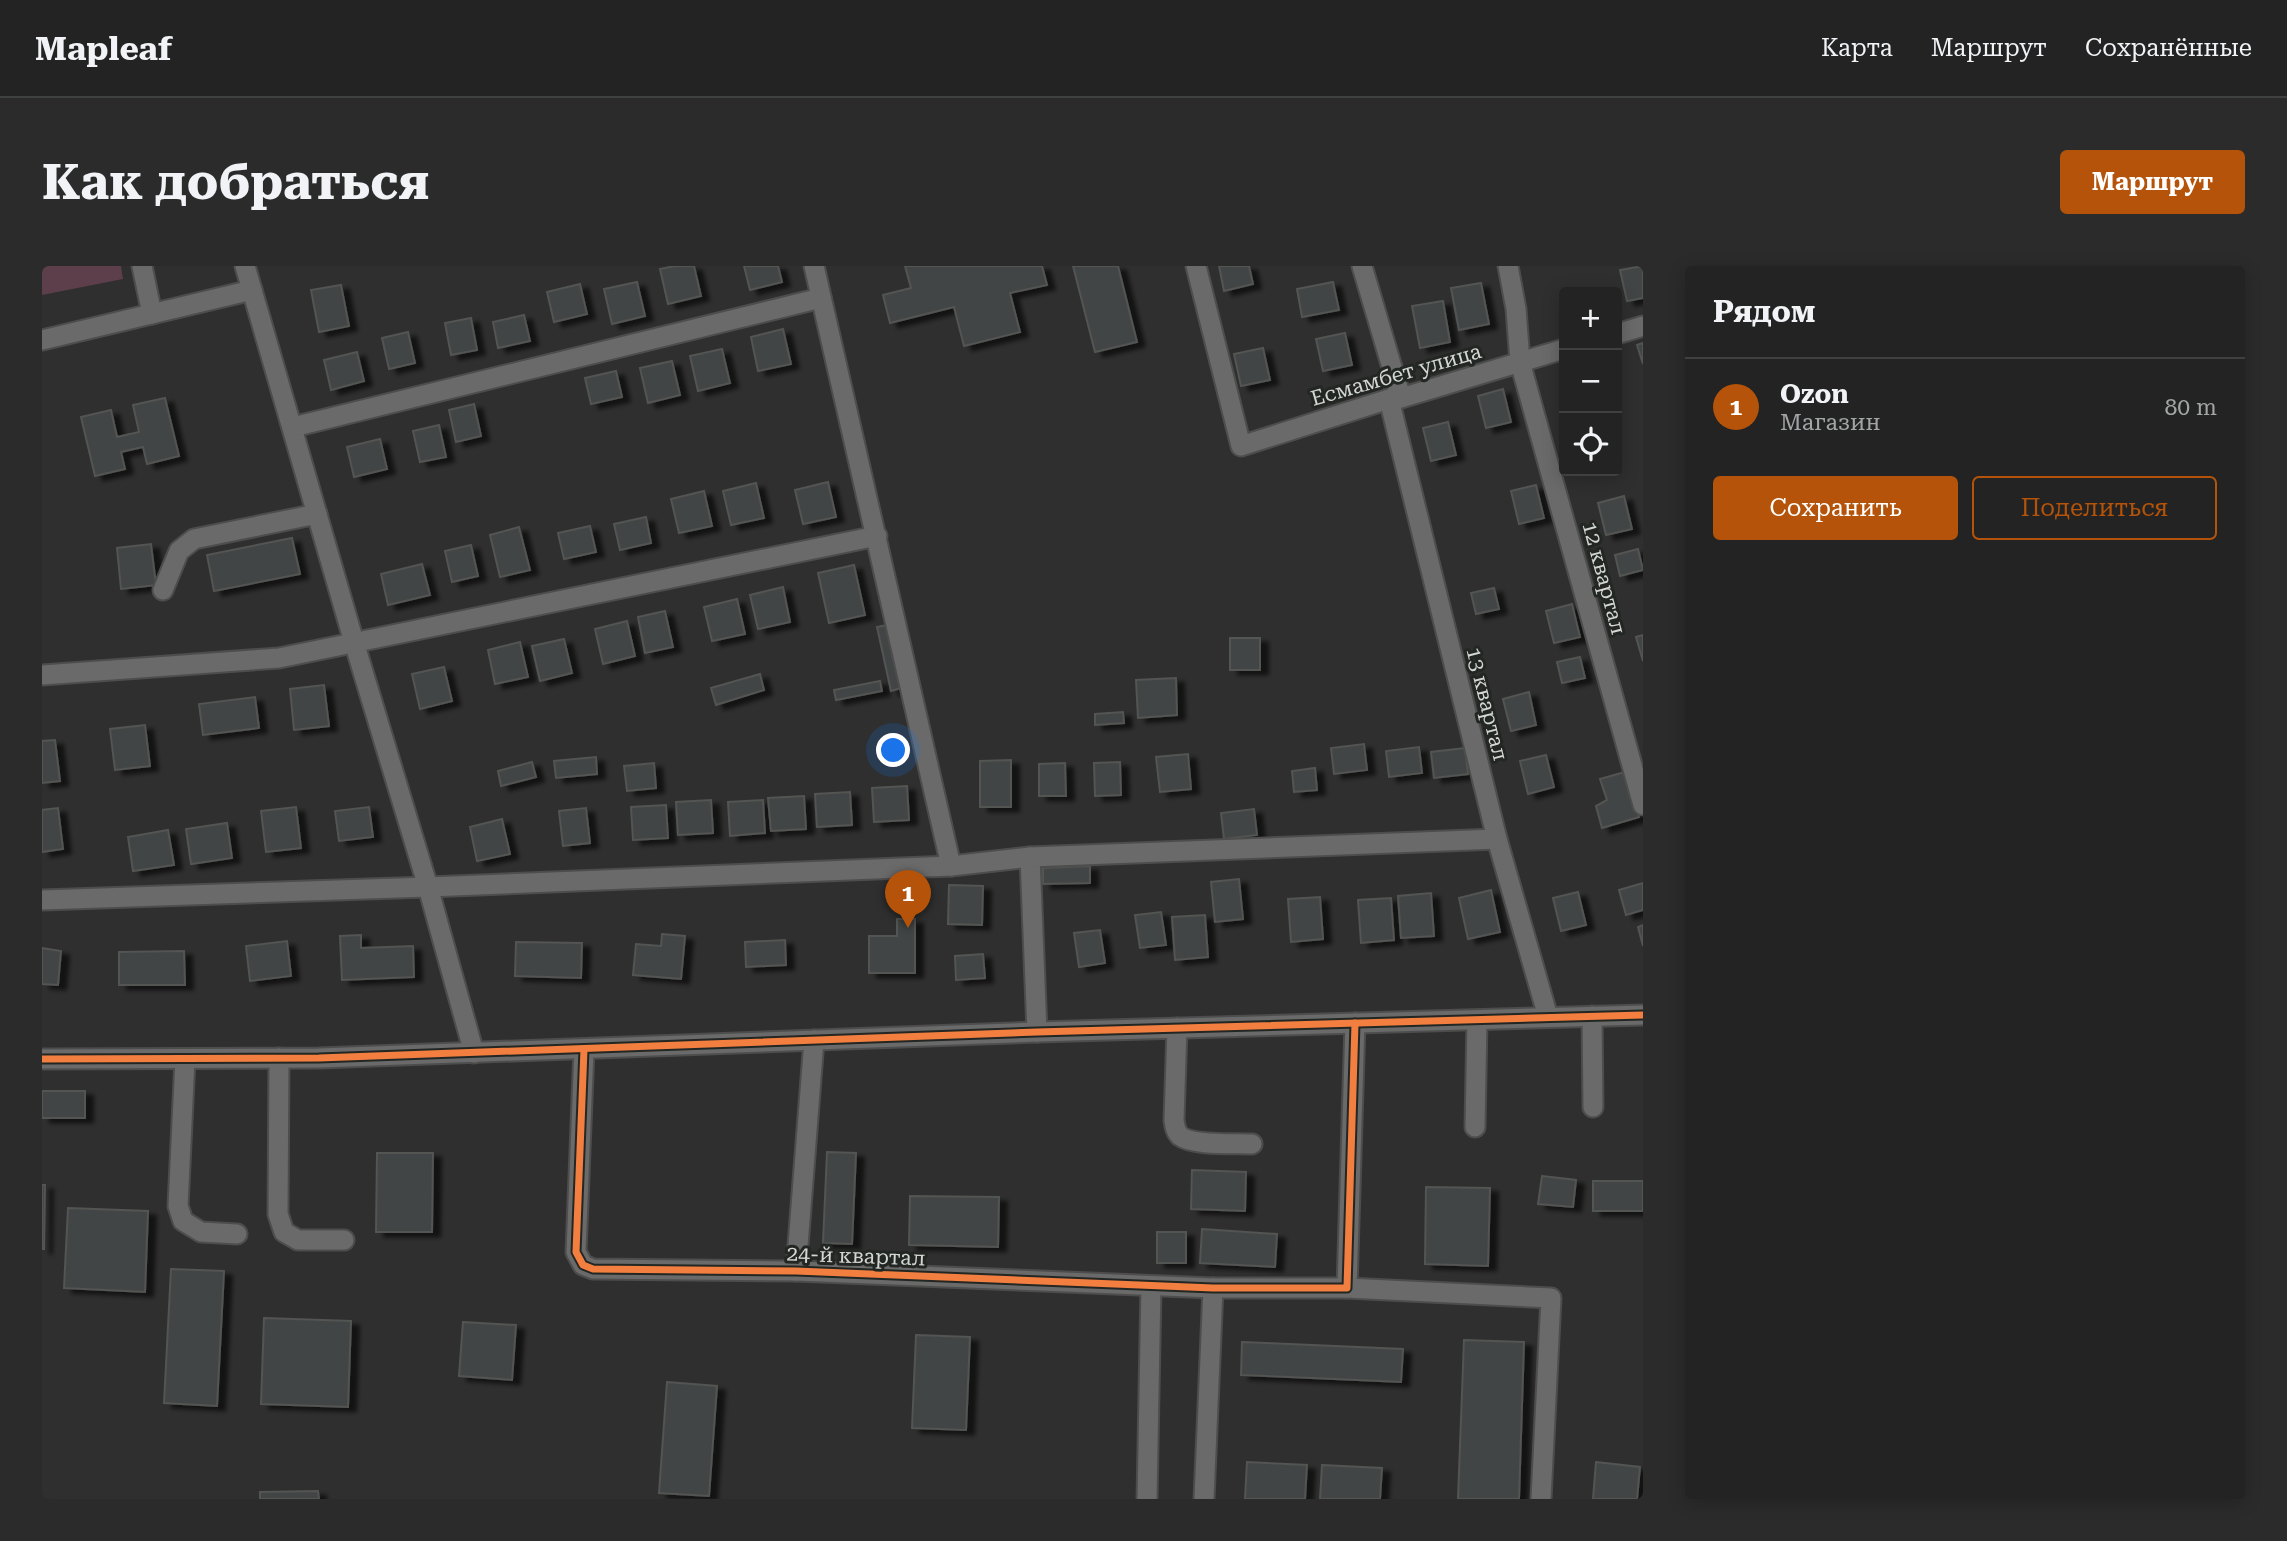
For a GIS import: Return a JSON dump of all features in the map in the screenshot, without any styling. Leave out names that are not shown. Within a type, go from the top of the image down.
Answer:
[{"type":"street","points":[[142,266],[152,314]]},
{"type":"street","points":[[245,266],[428,887],[474,1053]]},
{"type":"street","points":[[814,266],[951,866]]},
{"type":"street","name":"Есмамбет улица","points":[[1196,266],[1241,446],[1561,350]]},
{"type":"street","name":"13 квартал","points":[[1362,266],[1497,839],[1548,1017]]},
{"type":"street","name":"12 квартал","points":[[1508,266],[1516,309],[1520,362],[1643,805]]},
{"type":"street","points":[[42,340],[253,290]]},
{"type":"street","points":[[293,427],[821,298]]},
{"type":"street","points":[[1622,332],[1643,326]]},
{"type":"street","points":[[163,590],[179,551],[194,539],[317,514]]},
{"type":"street","points":[[42,676],[279,658],[877,536]]},
{"type":"street","points":[[42,900],[951,866],[1030,857],[1497,839]]},
{"type":"street","points":[[1030,857],[1037,1032]]},
{"type":"street","points":[[42,1059],[279,1058],[474,1053],[1037,1032],[1643,1015]]},
{"type":"street","points":[[1592,1016],[1593,1107]]},
{"type":"street","points":[[1475,1127],[1477,1020]]},
{"type":"street","points":[[1347,1288],[1355,1023]]},
{"type":"street","points":[[1177,1028],[1176,1131],[1192,1141],[1252,1144]]},
{"type":"street","points":[[796,1271],[814,1040]]},
{"type":"street","name":"24-й квартал","points":[[584,1049],[576,1252],[583,1265],[593,1269],[796,1271],[1213,1288],[1347,1288],[1551,1298],[1541,1499]]},
{"type":"street","points":[[279,1058],[278,1214],[284,1232],[298,1240],[344,1240]]},
{"type":"street","points":[[185,1059],[178,1206],[183,1221],[201,1232],[237,1234]]},
{"type":"street","points":[[1147,1499],[1151,1286]]},
{"type":"street","points":[[1204,1499],[1213,1288]]},
{"type":"shaded area","points":[[42,266],[121,266],[123,279],[42,295]]},
{"type":"building","points":[[694,266],[701,296],[668,304],[660,269]]},
{"type":"building","points":[[744,266],[778,266],[782,282],[750,290]]},
{"type":"building","points":[[905,266],[1042,266],[1047,285],[1010,293],[1020,332],[964,346],[954,307],[890,323],[883,295],[911,288]]},
{"type":"building","points":[[1073,266],[1118,266],[1137,342],[1095,352]]},
{"type":"building","points":[[1219,266],[1249,266],[1253,284],[1224,291]]},
{"type":"building","points":[[1643,266],[1643,298],[1627,301],[1620,270]]},
{"type":"building","points":[[637,282],[645,316],[612,324],[604,289]]},
{"type":"building","points":[[1333,282],[1339,310],[1302,317],[1297,289]]},
{"type":"building","points":[[1481,283],[1489,324],[1459,330],[1451,288]]},
{"type":"building","points":[[580,284],[587,314],[554,322],[547,292]]},
{"type":"building","points":[[341,285],[349,326],[319,332],[311,290]]},
{"type":"building","points":[[1443,301],[1450,342],[1420,348],[1412,306]]},
{"type":"building","points":[[524,315],[530,341],[498,348],[493,322]]},
{"type":"building","points":[[471,318],[477,350],[451,355],[445,323]]},
{"type":"building","points":[[783,329],[791,364],[758,371],[751,337]]},
{"type":"building","points":[[408,332],[415,363],[389,369],[382,338]]},
{"type":"building","points":[[1345,333],[1352,365],[1323,371],[1316,339]]},
{"type":"building","points":[[1643,343],[1643,364],[1637,345]]},
{"type":"building","points":[[1263,348],[1270,380],[1241,386],[1234,354]]},
{"type":"building","points":[[722,349],[730,383],[698,391],[690,356]]},
{"type":"building","points":[[357,352],[364,381],[331,390],[324,360]]},
{"type":"building","points":[[672,361],[680,395],[648,403],[640,368]]},
{"type":"building","points":[[616,371],[622,397],[591,404],[585,378]]},
{"type":"building","points":[[1503,389],[1511,422],[1486,428],[1478,396]]},
{"type":"building","points":[[165,398],[179,456],[147,464],[143,447],[121,452],[125,469],[95,476],[81,417],[111,410],[117,437],[139,432],[133,405]]},
{"type":"building","points":[[474,404],[481,436],[456,442],[449,410]]},
{"type":"building","points":[[1448,422],[1456,455],[1431,461],[1423,428]]},
{"type":"building","points":[[439,425],[446,457],[420,462],[413,431]]},
{"type":"building","points":[[380,439],[387,469],[354,477],[347,447]]},
{"type":"building","points":[[828,482],[836,517],[803,524],[795,490]]},
{"type":"building","points":[[756,483],[764,518],[731,525],[723,491]]},
{"type":"building","points":[[1536,485],[1544,518],[1519,524],[1511,491]]},
{"type":"building","points":[[704,491],[712,526],[679,533],[671,499]]},
{"type":"building","points":[[1624,496],[1632,529],[1606,535],[1598,503]]},
{"type":"building","points":[[646,517],[651,543],[620,550],[614,524]]},
{"type":"building","points":[[590,526],[596,552],[564,559],[558,533]]},
{"type":"building","points":[[519,527],[530,570],[500,577],[490,535]]},
{"type":"building","points":[[292,538],[300,574],[214,591],[207,555]]},
{"type":"building","points":[[151,544],[156,585],[121,589],[117,548]]},
{"type":"building","points":[[471,545],[478,576],[452,582],[445,551]]},
{"type":"building","points":[[1638,549],[1643,570],[1620,576],[1615,555]]},
{"type":"building","points":[[422,564],[430,595],[388,605],[381,574]]},
{"type":"building","points":[[854,565],[865,615],[829,623],[818,573]]},
{"type":"building","points":[[783,587],[790,622],[758,629],[750,595]]},
{"type":"building","points":[[1494,588],[1499,609],[1476,614],[1471,593]]},
{"type":"building","points":[[737,599],[745,634],[712,641],[704,607]]},
{"type":"building","points":[[1572,604],[1580,637],[1554,643],[1546,611]]},
{"type":"building","points":[[665,611],[673,647],[645,653],[638,617]]},
{"type":"building","points":[[627,621],[635,656],[603,664],[595,629]]},
{"type":"building","points":[[887,625],[901,688],[891,691],[877,627]]},
{"type":"building","points":[[1643,635],[1643,661],[1636,637]]},
{"type":"building","points":[[1230,638],[1260,638],[1260,670],[1230,670]]},
{"type":"building","points":[[564,639],[572,673],[540,681],[532,646]]},
{"type":"building","points":[[520,642],[528,677],[495,684],[488,650]]},
{"type":"building","points":[[1580,657],[1585,678],[1562,683],[1557,662]]},
{"type":"building","points":[[444,667],[452,701],[420,709],[412,674]]},
{"type":"building","points":[[760,674],[764,690],[716,705],[711,688]]},
{"type":"building","points":[[1176,678],[1177,715],[1138,718],[1136,680]]},
{"type":"building","points":[[880,681],[882,691],[836,700],[834,690]]},
{"type":"building","points":[[324,685],[329,726],[294,730],[290,689]]},
{"type":"building","points":[[1529,692],[1536,725],[1511,731],[1503,699]]},
{"type":"building","points":[[255,697],[259,728],[203,735],[199,704]]},
{"type":"building","points":[[1123,712],[1124,723],[1095,725],[1095,714]]},
{"type":"building","points":[[145,725],[150,766],[115,770],[110,729]]},
{"type":"building","points":[[55,740],[60,781],[42,783],[42,741]]},
{"type":"building","points":[[1364,744],[1367,770],[1334,774],[1331,748]]},
{"type":"building","points":[[1419,747],[1422,773],[1389,777],[1386,751]]},
{"type":"building","points":[[1465,748],[1468,774],[1434,778],[1431,752]]},
{"type":"building","points":[[1188,754],[1191,789],[1160,792],[1156,757]]},
{"type":"building","points":[[1546,755],[1554,787],[1528,794],[1520,761]]},
{"type":"building","points":[[596,757],[597,774],[556,778],[554,761]]},
{"type":"building","points":[[1011,760],[1011,807],[980,807],[980,761]]},
{"type":"building","points":[[532,762],[536,777],[501,786],[498,771]]},
{"type":"building","points":[[1120,762],[1121,795],[1095,796],[1094,763]]},
{"type":"building","points":[[654,763],[656,788],[627,791],[624,766]]},
{"type":"building","points":[[1065,763],[1066,796],[1039,796],[1039,764]]},
{"type":"building","points":[[1315,768],[1317,790],[1294,792],[1292,771]]},
{"type":"building","points":[[1625,772],[1639,817],[1602,828],[1596,806],[1607,800],[1600,779]]},
{"type":"building","points":[[907,786],[909,820],[874,822],[872,788]]},
{"type":"building","points":[[850,792],[852,825],[817,827],[815,794]]},
{"type":"building","points":[[804,796],[806,829],[771,831],[768,798]]},
{"type":"building","points":[[711,800],[713,833],[678,835],[676,802]]},
{"type":"building","points":[[763,800],[765,833],[730,836],[728,802]]},
{"type":"building","points":[[666,805],[668,838],[633,840],[631,807]]},
{"type":"building","points":[[296,807],[301,848],[266,852],[261,811]]},
{"type":"building","points":[[369,807],[373,837],[339,841],[335,811]]},
{"type":"building","points":[[58,808],[63,849],[42,852],[42,810]]},
{"type":"building","points":[[586,808],[590,843],[563,846],[559,811]]},
{"type":"building","points":[[1254,809],[1257,835],[1224,839],[1221,813]]},
{"type":"building","points":[[502,819],[510,854],[477,861],[470,827]]},
{"type":"building","points":[[227,823],[232,858],[191,864],[186,829]]},
{"type":"building","points":[[168,830],[174,865],[133,871],[128,837]]},
{"type":"building","points":[[1090,866],[1090,883],[1043,884],[1043,868]]},
{"type":"building","points":[[1239,879],[1243,919],[1215,922],[1211,882]]},
{"type":"building","points":[[1643,883],[1643,910],[1626,915],[1619,890]]},
{"type":"building","points":[[949,885],[983,886],[982,925],[948,924]]},
{"type":"building","points":[[1491,890],[1500,932],[1468,939],[1459,898]]},
{"type":"building","points":[[1578,892],[1586,925],[1561,931],[1553,898]]},
{"type":"building","points":[[1431,893],[1434,936],[1401,938],[1398,896]]},
{"type":"building","points":[[1320,897],[1323,939],[1291,942],[1288,899]]},
{"type":"building","points":[[1391,898],[1394,940],[1361,943],[1358,900]]},
{"type":"building","points":[[1161,912],[1166,945],[1140,948],[1135,915]]},
{"type":"building","points":[[1205,915],[1208,957],[1175,960],[1172,917]]},
{"type":"building","points":[[897,919],[915,919],[915,973],[869,973],[869,936],[897,936]]},
{"type":"building","points":[[1643,925],[1643,946],[1638,927]]},
{"type":"building","points":[[1100,930],[1105,963],[1079,967],[1074,933]]},
{"type":"building","points":[[662,934],[685,936],[681,979],[633,975],[636,944],[661,946]]},
{"type":"building","points":[[361,935],[361,948],[413,946],[414,977],[342,980],[340,936]]},
{"type":"building","points":[[785,940],[786,965],[746,967],[745,942]]},
{"type":"building","points":[[287,941],[291,976],[250,981],[246,946]]},
{"type":"building","points":[[516,942],[582,943],[581,978],[515,976]]},
{"type":"building","points":[[42,948],[61,951],[58,985],[42,984]]},
{"type":"building","points":[[184,951],[185,985],[119,985],[119,952]]},
{"type":"building","points":[[983,954],[985,978],[956,980],[955,956]]},
{"type":"building","points":[[42,1091],[85,1091],[85,1118],[42,1118]]},
{"type":"building","points":[[827,1152],[856,1153],[852,1244],[823,1243]]},
{"type":"building","points":[[377,1153],[433,1153],[432,1232],[376,1232]]},
{"type":"building","points":[[1192,1170],[1246,1172],[1245,1211],[1191,1209]]},
{"type":"building","points":[[1542,1176],[1576,1180],[1573,1207],[1538,1204]]},
{"type":"building","points":[[1593,1181],[1643,1181],[1643,1211],[1593,1211]]},
{"type":"building","points":[[42,1185],[45,1185],[44,1249],[42,1249]]},
{"type":"building","points":[[1426,1187],[1490,1188],[1488,1266],[1425,1264]]},
{"type":"building","points":[[910,1196],[999,1197],[998,1247],[909,1245]]},
{"type":"building","points":[[68,1208],[148,1211],[145,1292],[64,1288]]},
{"type":"building","points":[[1202,1229],[1277,1234],[1275,1267],[1200,1263]]},
{"type":"building","points":[[1157,1232],[1186,1232],[1186,1263],[1157,1263]]},
{"type":"building","points":[[171,1269],[224,1271],[217,1406],[164,1403]]},
{"type":"building","points":[[264,1318],[351,1321],[348,1407],[261,1404]]},
{"type":"building","points":[[463,1322],[516,1325],[512,1380],[459,1376]]},
{"type":"building","points":[[916,1335],[970,1337],[966,1430],[912,1428]]},
{"type":"building","points":[[1464,1340],[1524,1342],[1519,1499],[1458,1499]]},
{"type":"building","points":[[1242,1342],[1403,1349],[1401,1382],[1241,1375]]},
{"type":"building","points":[[667,1382],[717,1386],[709,1496],[659,1493]]},
{"type":"building","points":[[1247,1462],[1307,1465],[1305,1499],[1245,1499]]},
{"type":"building","points":[[1596,1462],[1640,1467],[1637,1499],[1593,1499]]},
{"type":"building","points":[[1322,1465],[1382,1468],[1380,1499],[1320,1499]]},
{"type":"building","points":[[318,1491],[319,1499],[260,1499],[260,1492]]},
{"type":"cycle path","points":[[42,1059],[319,1058],[1037,1032],[1643,1015]]},
{"type":"cycle path","points":[[584,1049],[576,1252],[583,1265],[593,1269],[796,1271],[1213,1288],[1347,1288],[1355,1023]]},
{"type":"place","name":"Ozon","points":[[908,928]]}]
